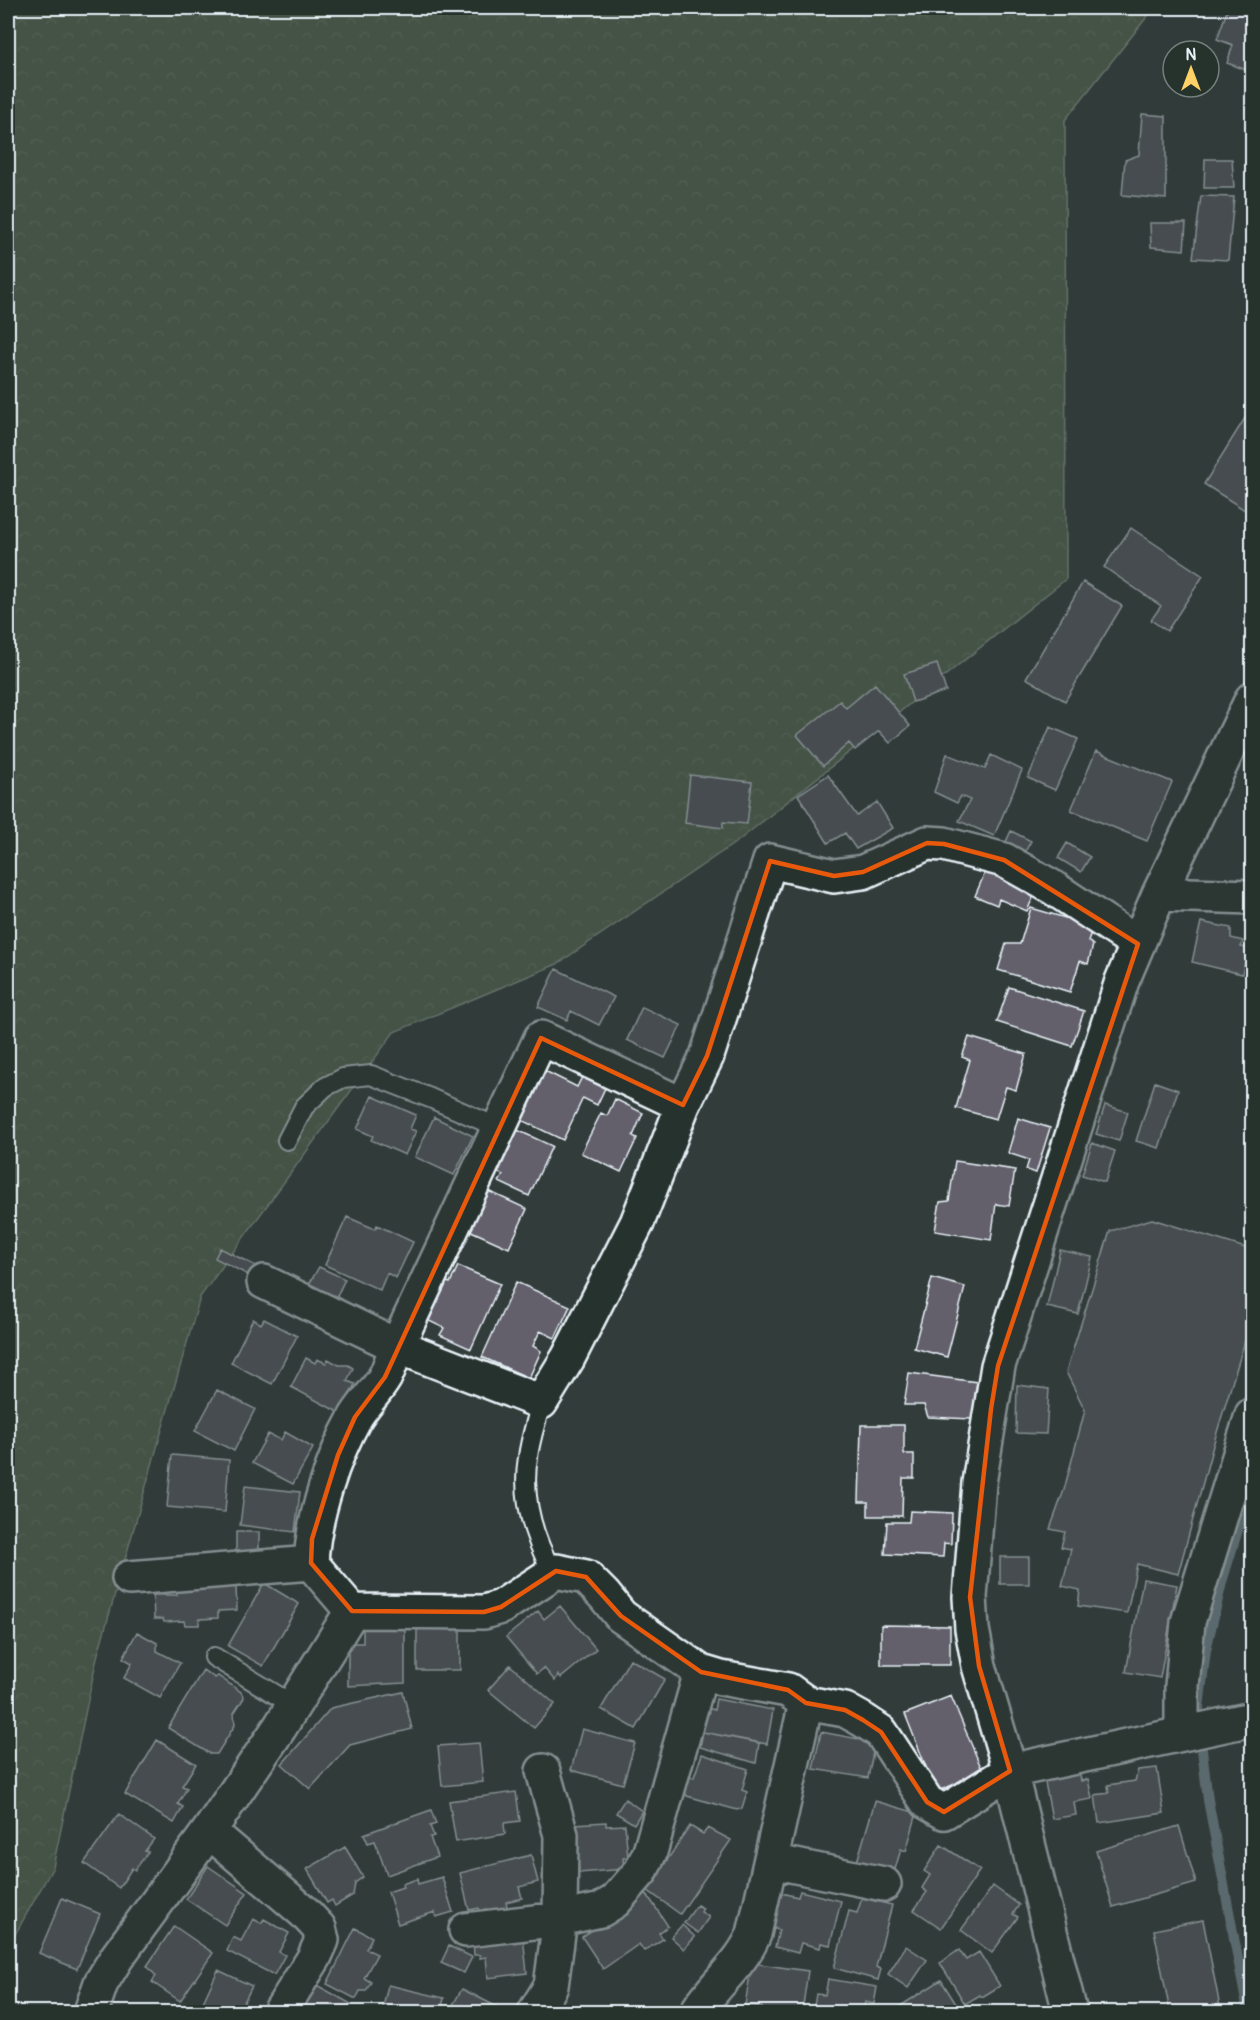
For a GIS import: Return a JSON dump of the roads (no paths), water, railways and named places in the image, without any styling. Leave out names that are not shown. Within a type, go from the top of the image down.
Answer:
[{"type":"street","points":[[1070,2013],[1010,1771],[979,1666],[972,1629],[970,1597],[979,1483],[998,1366],[1122,981],[1159,894],[1252,699]]},
{"type":"street","points":[[264,1282],[397,1346],[542,1402],[568,1358],[636,1223],[683,1105],[707,1056],[770,861],[834,876],[863,872],[927,843],[944,844],[1004,860],[1052,887],[1138,944]]},
{"type":"street","points":[[1159,894],[1252,897]]},
{"type":"street","points":[[683,1105],[541,1038],[397,1346],[385,1377],[355,1417],[338,1455],[320,1506],[312,1539],[311,1563],[352,1611],[484,1612],[501,1607],[556,1571],[586,1577],[604,1594],[621,1616],[701,1672],[721,1678],[788,1690],[806,1703],[845,1710],[881,1732],[927,1802],[944,1812],[1010,1771],[1182,1732],[1252,1719]]},
{"type":"street","points":[[1182,1732],[1182,1686],[1188,1622],[1252,1415]]},
{"type":"street","points":[[129,1578],[311,1563]]},
{"type":"street","points":[[90,2013],[101,1983],[117,1957],[209,1831],[352,1611]]},
{"type":"street","points":[[466,1930],[560,1919],[601,1910],[615,1901],[641,1871],[650,1852],[701,1672]]},
{"type":"street","points":[[697,2013],[703,2001],[748,1947],[754,1934],[806,1703]]},
{"type":"street","points":[[535,2013],[551,1986],[560,1919],[561,1835],[543,1771]]},
{"type":"street","points":[[209,1831],[304,1912],[319,1928],[322,1940],[318,1949],[280,2013]]},
{"type":"street","points":[[771,1861],[884,1884]]},
{"type":"lane","points":[[287,1140],[304,1107],[325,1087],[343,1078],[371,1075],[499,1128]]},
{"type":"lane","points":[[542,1402],[528,1457],[525,1492],[530,1519],[540,1551],[553,1574]]},
{"type":"lane","points":[[214,1657],[293,1705]]},
{"type":"waterway","points":[[1248,2012],[1208,1800],[1198,1716],[1206,1650],[1222,1582],[1252,1484]]}]
